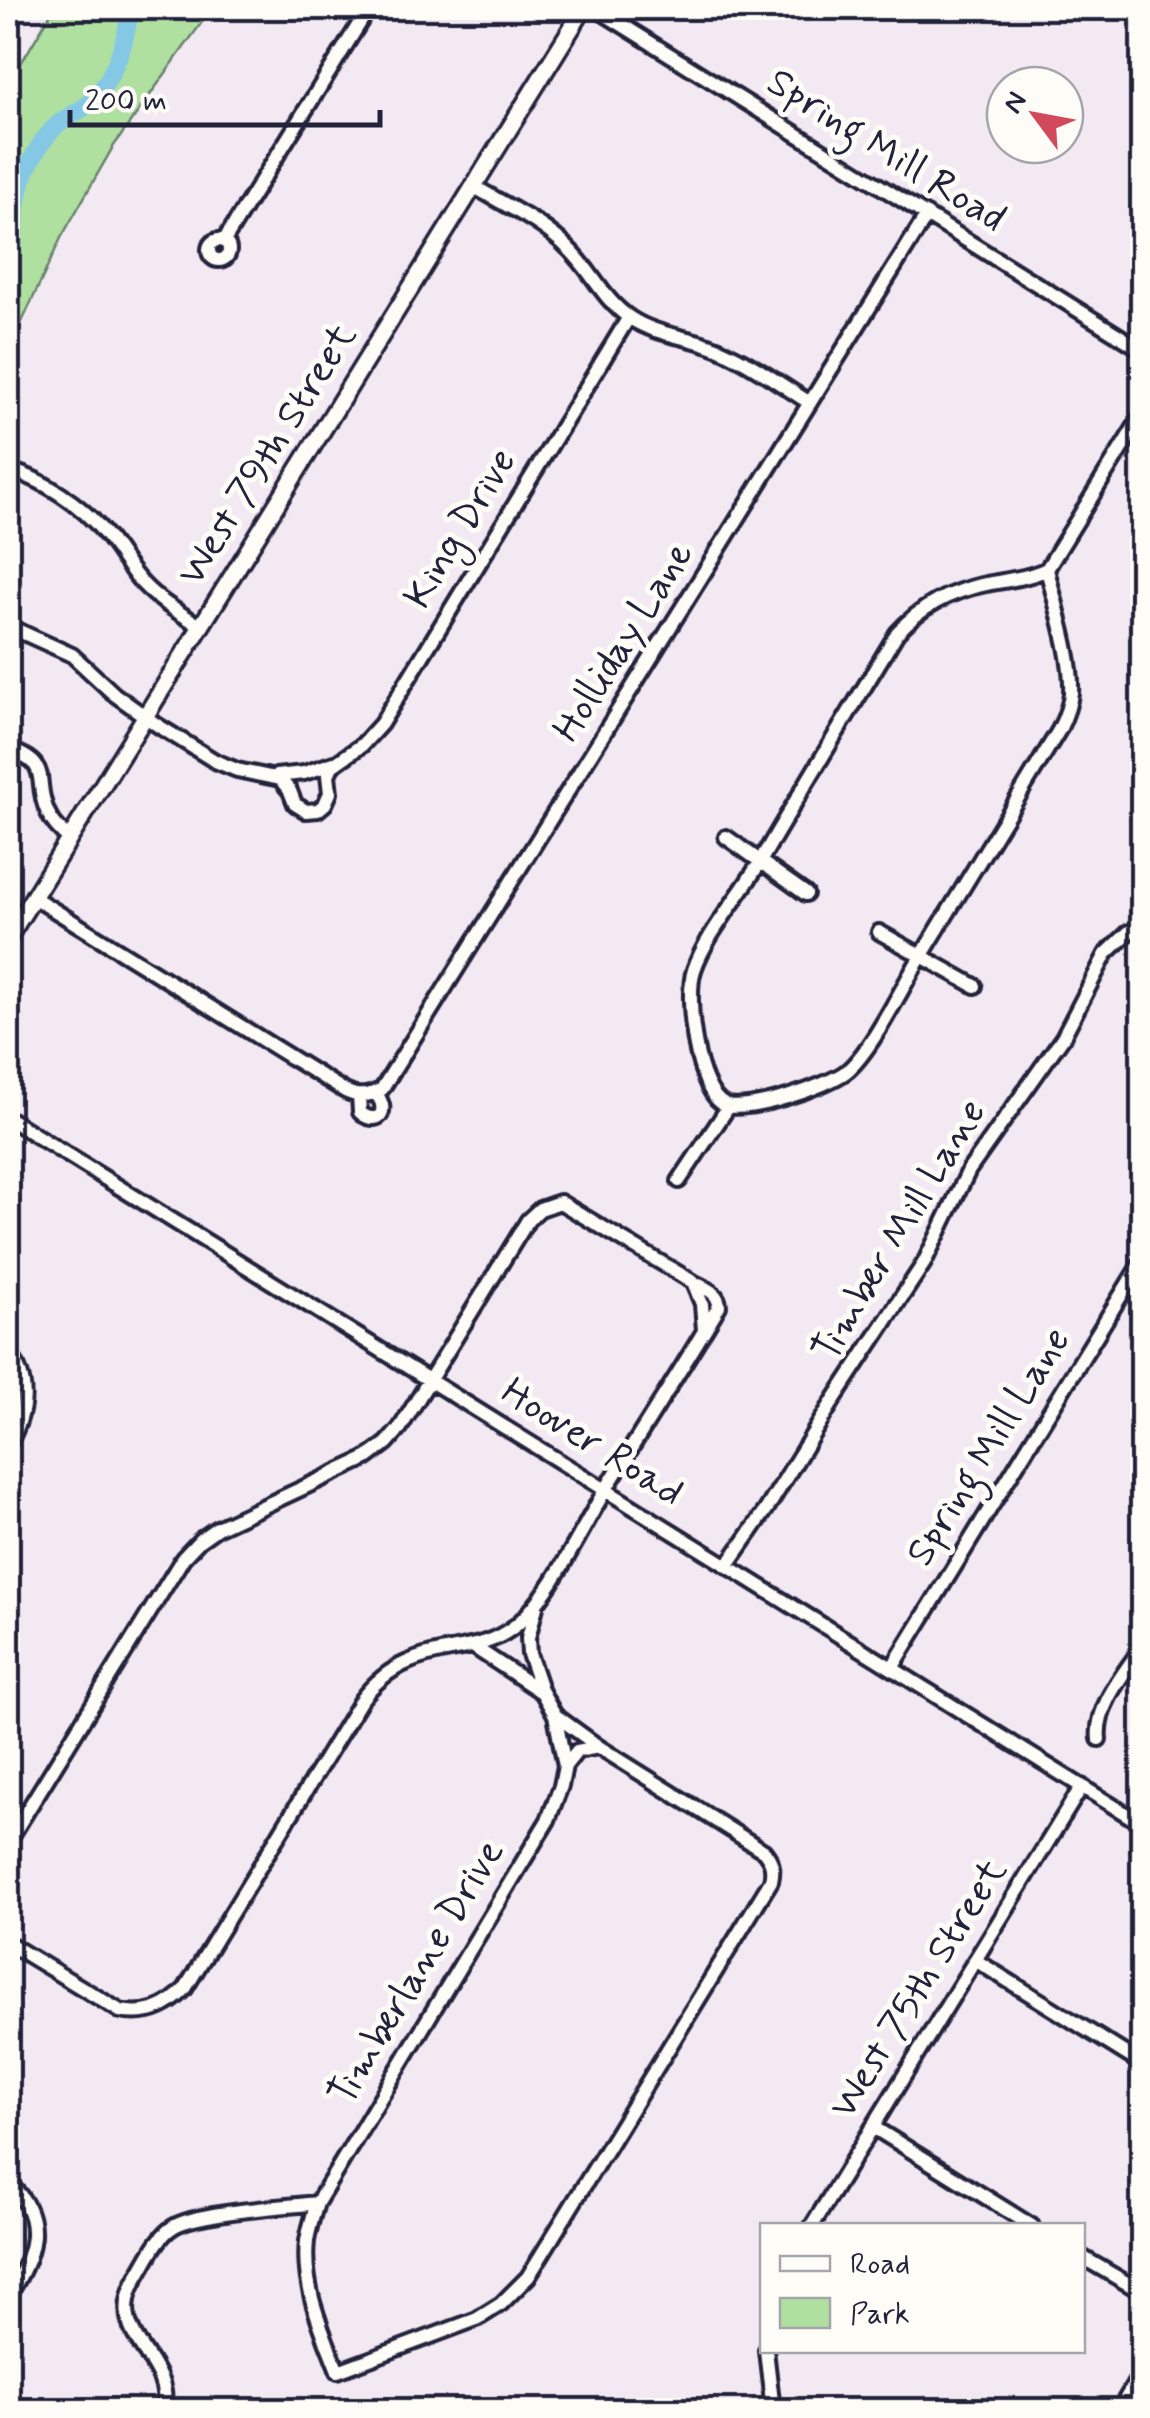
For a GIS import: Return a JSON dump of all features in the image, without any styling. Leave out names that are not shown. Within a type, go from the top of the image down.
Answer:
[{"type":"main road","name":"West 79th Street","points":[[8,938],[584,8]]},
{"type":"street","points":[[224,241],[368,8]]},
{"type":"street","name":"Spring Mill Road","points":[[595,8],[1142,350]]},
{"type":"street","points":[[472,186],[564,244],[603,294],[629,317],[660,332],[723,351],[810,403]]},
{"type":"street","name":"Holliday Lane","points":[[368,1094],[388,1083],[927,215]]},
{"type":"street","name":"King Drive","points":[[8,626],[72,655],[108,690],[145,716],[237,770],[274,776],[304,773],[336,762],[362,745],[380,724],[629,317]]},
{"type":"street","points":[[1048,569],[1070,669],[1066,715],[922,956],[860,1056],[843,1074],[816,1088],[748,1106],[725,1105],[711,1091],[700,1060],[689,999],[701,953],[908,620],[930,604],[958,592],[1048,569],[1142,416]]},
{"type":"street","points":[[8,470],[34,479],[84,512],[146,588],[200,626]]},
{"type":"street","points":[[8,749],[36,765],[46,811],[69,839]]},
{"type":"street","points":[[274,776],[284,782],[300,808],[316,811],[328,800],[328,775],[336,762]]},
{"type":"street","points":[[726,836],[806,894]]},
{"type":"street","points":[[33,897],[342,1090],[368,1094],[382,1103],[382,1113],[375,1118],[364,1118],[358,1108],[368,1094]]},
{"type":"street","points":[[879,932],[975,986]]},
{"type":"street","name":"Timber Mill Lane","points":[[727,1566],[924,1263],[969,1170],[1063,1037],[1106,954],[1129,932]]},
{"type":"street","points":[[679,1180],[725,1105]]},
{"type":"street","name":"Hoover Road","points":[[8,1118],[1142,1824]]},
{"type":"street","points":[[8,1842],[178,1564],[193,1546],[217,1528],[375,1452],[400,1428],[528,1220],[540,1208],[560,1202],[719,1299],[720,1306],[536,1607],[500,1636],[474,1647],[408,1662],[387,1673],[370,1689],[185,1988],[166,2005],[130,2013],[111,2007],[8,1944]]},
{"type":"street","name":"Spring Mill Lane","points":[[892,1668],[1142,1261]]},
{"type":"street","points":[[692,1282],[702,1304],[704,1332]]},
{"type":"street","points":[[8,1350],[22,1377],[24,1405],[8,1445]]},
{"type":"street","name":"Timberlane Drive","points":[[536,1607],[528,1638],[529,1654],[542,1692],[556,1715],[566,1766],[562,1786],[548,1820],[317,2203],[308,2236],[308,2285],[338,2371],[477,2319],[502,2304],[533,2269],[770,1881],[773,1867],[764,1851],[599,1747]]},
{"type":"street","points":[[474,1647],[542,1692]]},
{"type":"street","points":[[1099,1739],[1107,1702],[1142,1647]]},
{"type":"street","points":[[556,1715],[599,1747]]},
{"type":"street","points":[[566,1766],[577,1751],[599,1747]]},
{"type":"street","name":"West 75th Street","points":[[814,2223],[1082,1786]]},
{"type":"street","points":[[975,1960],[1142,2064]]},
{"type":"street","points":[[873,2127],[1027,2223]]},
{"type":"street","points":[[8,2182],[28,2210],[33,2240],[24,2270],[8,2296]]},
{"type":"street","points":[[163,2410],[164,2386],[133,2333],[126,2306],[130,2288],[162,2237],[173,2226],[188,2220],[317,2203]]},
{"type":"street","points":[[1085,2259],[1142,2292]]},
{"type":"street","points":[[766,2353],[774,2410]]},
{"type":"street","points":[[1118,2410],[1142,2372]]},
{"type":"green space","points":[[54,8],[212,8],[113,147],[61,238],[8,352],[8,85]]},
{"type":"waterway","points":[[8,276],[24,176],[52,130],[90,103],[108,79],[119,56],[130,8]]}]
